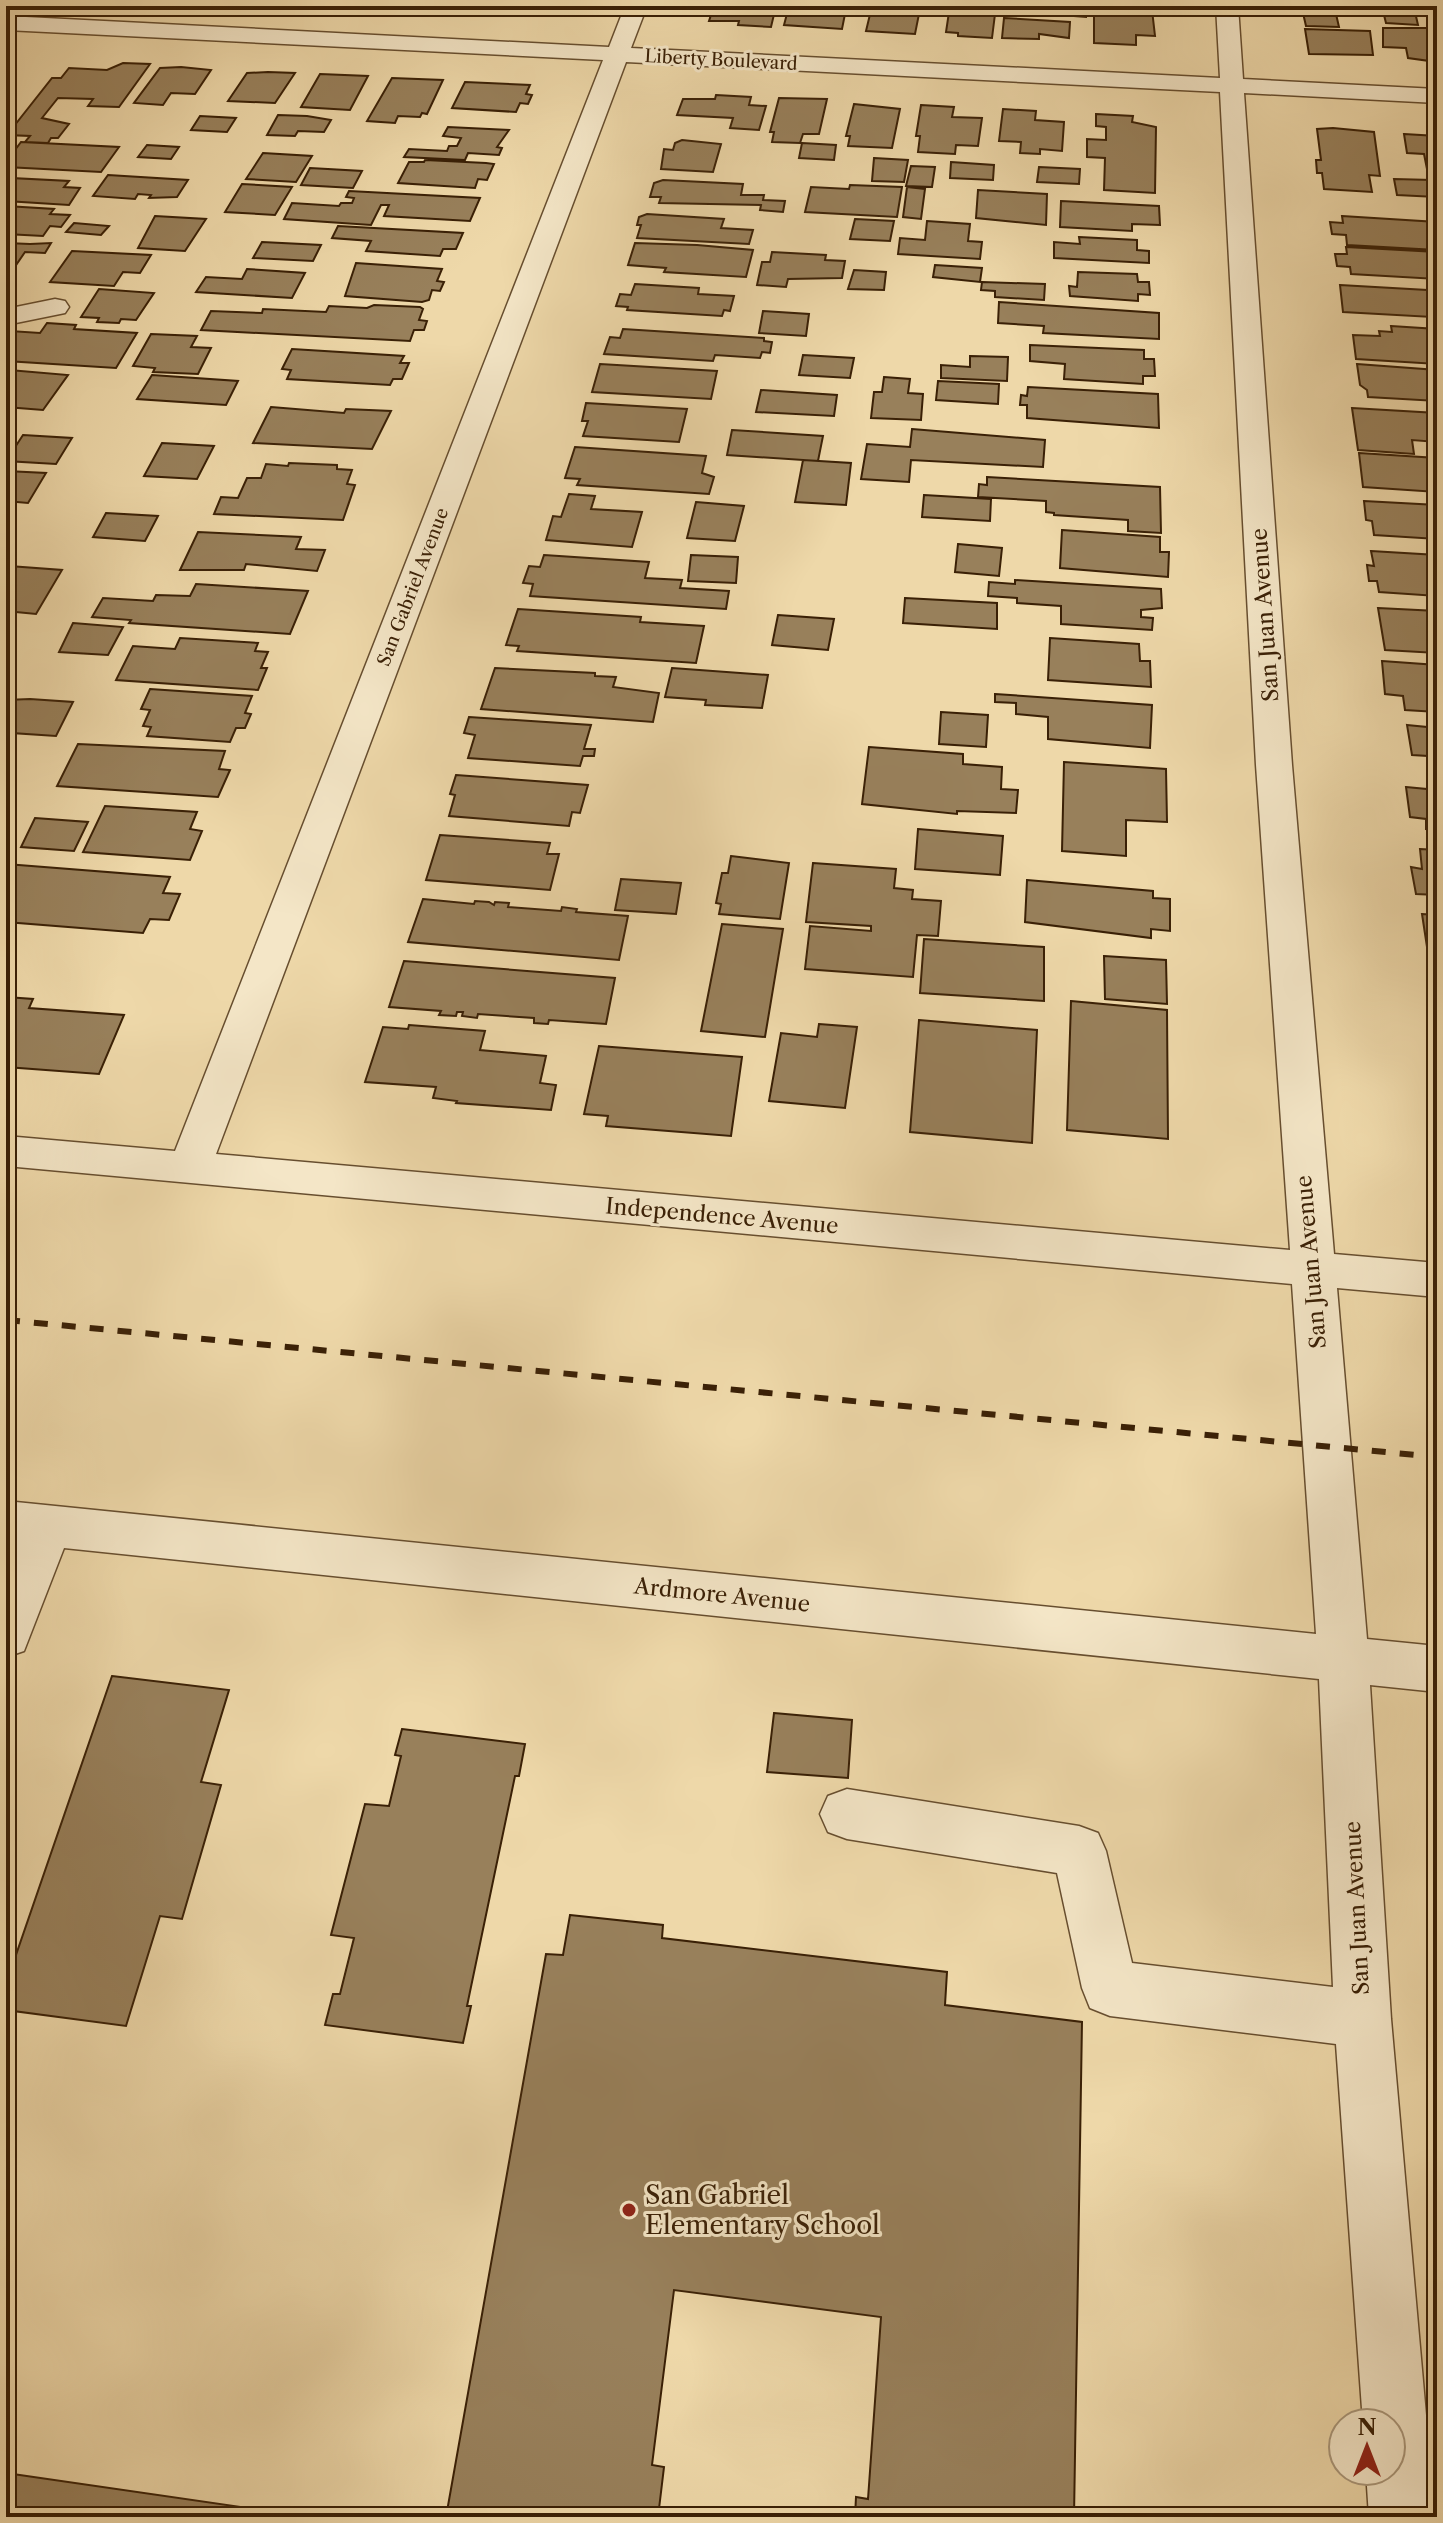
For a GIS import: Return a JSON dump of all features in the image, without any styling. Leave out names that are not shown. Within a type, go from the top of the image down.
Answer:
[{"type":"street","name":"San Gabriel Avenue","points":[[190,1167],[636,6]]},
{"type":"street","name":"San Juan Avenue","points":[[1227,6],[1274,765],[1343,1659],[1363,2019],[1402,2517]]},
{"type":"street","name":"Liberty Boulevard","points":[[23,24],[1437,96]]},
{"type":"street","points":[[6,317],[55,307]]},
{"type":"street","name":"Independence Avenue","points":[[6,1151],[1437,1280]]},
{"type":"street","points":[[6,1635],[27,1523]]},
{"type":"street","name":"Ardmore Avenue","points":[[27,1523],[1437,1669]]},
{"type":"street","points":[[847,1814],[1079,1851],[1110,1988],[1363,2019]]},
{"type":"building","points":[[506,6],[537,6],[533,13],[503,11]]},
{"type":"building","points":[[714,6],[776,6],[771,27],[738,25],[739,21],[709,21]]},
{"type":"building","points":[[789,6],[846,9],[842,29],[784,25]]},
{"type":"building","points":[[872,6],[920,9],[915,34],[866,31]]},
{"type":"building","points":[[969,6],[996,6],[992,38],[958,36],[958,33],[946,32],[949,12],[968,13]]},
{"type":"building","points":[[1057,6],[1086,6],[1086,17],[1061,15]]},
{"type":"building","points":[[1314,6],[1357,6],[1358,13],[1315,11]]},
{"type":"building","points":[[1122,9],[1152,10],[1155,36],[1136,35],[1136,45],[1094,43],[1094,14],[1122,16]]},
{"type":"building","points":[[1383,11],[1415,12],[1418,25],[1386,23]]},
{"type":"building","points":[[1303,13],[1336,14],[1339,27],[1306,26]]},
{"type":"building","points":[[1004,18],[1070,22],[1069,38],[1039,34],[1039,39],[1002,38]]},
{"type":"building","points":[[1383,28],[1437,28],[1437,62],[1408,58],[1406,48],[1383,47]]},
{"type":"building","points":[[1305,29],[1370,31],[1373,55],[1309,54]]},
{"type":"building","points":[[123,63],[150,64],[119,107],[88,106],[93,99],[58,98],[42,118],[69,124],[58,138],[51,138],[48,143],[25,142],[30,136],[7,135],[52,78],[61,78],[69,68],[107,70]]},
{"type":"building","points":[[160,68],[211,70],[195,94],[171,93],[163,105],[134,103]]},
{"type":"building","points":[[247,73],[295,73],[275,103],[228,101]]},
{"type":"building","points":[[320,74],[368,76],[350,110],[301,107]]},
{"type":"building","points":[[392,78],[443,80],[427,114],[422,113],[420,117],[398,116],[395,123],[367,121]]},
{"type":"building","points":[[465,82],[530,85],[526,94],[532,95],[528,104],[520,103],[516,112],[452,108]]},
{"type":"building","points":[[716,95],[751,97],[749,105],[766,106],[759,130],[730,128],[733,118],[677,115],[683,99],[715,99]]},
{"type":"building","points":[[779,98],[827,99],[819,134],[803,134],[800,143],[772,142],[774,132],[770,132]]},
{"type":"building","points":[[854,104],[900,109],[892,148],[848,146],[850,136],[846,136]]},
{"type":"building","points":[[921,105],[954,107],[952,117],[982,118],[978,146],[956,145],[955,154],[918,152],[920,136],[916,136]]},
{"type":"building","points":[[1003,109],[1036,111],[1035,120],[1064,122],[1062,151],[1040,149],[1040,154],[1020,153],[1021,142],[999,141]]},
{"type":"building","points":[[1096,114],[1133,116],[1132,122],[1156,127],[1155,193],[1104,190],[1105,158],[1087,157],[1087,139],[1106,140],[1106,127],[1096,126]]},
{"type":"building","points":[[278,115],[331,120],[324,132],[298,131],[295,136],[267,135]]},
{"type":"building","points":[[200,116],[236,118],[227,132],[191,130]]},
{"type":"building","points":[[448,127],[509,130],[497,147],[502,148],[499,155],[468,153],[465,160],[404,157],[409,149],[447,151],[449,146],[457,146],[461,138],[443,136]]},
{"type":"building","points":[[1317,129],[1374,132],[1380,176],[1369,175],[1372,192],[1324,189],[1322,173],[1317,173],[1316,160],[1321,160]]},
{"type":"building","points":[[1404,134],[1437,136],[1437,174],[1428,174],[1424,154],[1407,153]]},
{"type":"building","points":[[682,140],[721,144],[713,172],[661,169],[664,149],[673,150],[675,143]]},
{"type":"building","points":[[21,142],[119,147],[101,172],[6,167],[6,162]]},
{"type":"building","points":[[802,143],[836,145],[834,160],[799,158]]},
{"type":"building","points":[[147,145],[179,147],[171,159],[138,157]]},
{"type":"building","points":[[263,153],[312,156],[296,182],[246,179]]},
{"type":"building","points":[[874,158],[908,160],[904,182],[872,181]]},
{"type":"building","points":[[409,162],[494,164],[487,180],[478,179],[475,188],[398,183]]},
{"type":"building","points":[[951,162],[994,165],[993,180],[950,178]]},
{"type":"building","points":[[911,166],[935,167],[932,187],[906,186]]},
{"type":"building","points":[[1039,167],[1080,169],[1079,184],[1037,182]]},
{"type":"building","points":[[310,168],[362,171],[353,188],[301,185]]},
{"type":"building","points":[[6,175],[14,175],[12,178],[69,181],[64,187],[80,188],[69,205],[6,201]]},
{"type":"building","points":[[108,175],[188,180],[177,197],[149,198],[151,195],[138,194],[135,199],[93,196]]},
{"type":"building","points":[[1394,179],[1432,180],[1436,197],[1397,195]]},
{"type":"building","points":[[663,180],[743,184],[741,195],[764,195],[763,200],[785,201],[783,212],[760,210],[761,205],[659,203],[661,197],[650,197],[654,183]]},
{"type":"building","points":[[242,184],[292,187],[275,215],[225,212]]},
{"type":"building","points":[[850,185],[902,187],[897,217],[805,212],[811,187],[849,189]]},
{"type":"building","points":[[907,187],[925,189],[921,219],[903,217]]},
{"type":"building","points":[[978,190],[1047,194],[1046,225],[976,218]]},
{"type":"building","points":[[349,191],[480,198],[470,221],[384,216],[389,205],[381,205],[371,225],[284,219],[292,203],[339,206],[341,203],[352,203],[354,198],[346,197]]},
{"type":"building","points":[[1061,201],[1159,206],[1160,225],[1132,224],[1132,231],[1060,227]]},
{"type":"building","points":[[6,206],[54,209],[50,214],[70,215],[61,227],[50,226],[43,236],[6,234]]},
{"type":"building","points":[[647,214],[724,219],[721,228],[753,230],[749,244],[637,238],[641,225],[637,225],[639,217]]},
{"type":"building","points":[[155,216],[206,219],[185,251],[138,248]]},
{"type":"building","points":[[1342,216],[1437,222],[1437,250],[1347,245],[1346,235],[1332,234],[1330,222],[1343,223]]},
{"type":"building","points":[[855,219],[894,221],[890,241],[850,239]]},
{"type":"building","points":[[927,221],[970,224],[968,241],[982,242],[980,259],[898,254],[900,238],[925,240]]},
{"type":"building","points":[[74,223],[109,226],[101,235],[66,232]]},
{"type":"building","points":[[338,226],[463,233],[456,249],[443,249],[440,256],[366,251],[371,241],[332,238]]},
{"type":"building","points":[[1079,237],[1137,240],[1137,250],[1149,251],[1149,263],[1054,258],[1054,242],[1080,244]]},
{"type":"building","points":[[262,242],[321,245],[313,261],[253,258]]},
{"type":"building","points":[[6,243],[51,243],[45,253],[25,252],[12,271],[6,271]]},
{"type":"building","points":[[635,243],[753,250],[746,277],[664,272],[666,268],[628,265]]},
{"type":"building","points":[[1346,247],[1437,252],[1437,279],[1351,274],[1350,267],[1337,266],[1335,254],[1347,254]]},
{"type":"building","points":[[72,251],[151,255],[140,273],[123,272],[114,286],[50,282]]},
{"type":"building","points":[[772,252],[826,255],[825,260],[845,261],[842,278],[788,279],[786,287],[757,285],[762,262],[770,262]]},
{"type":"building","points":[[356,263],[442,269],[437,281],[444,282],[440,291],[432,290],[429,300],[422,302],[345,296]]},
{"type":"building","points":[[935,265],[982,268],[980,282],[933,277]]},
{"type":"building","points":[[247,269],[305,273],[292,298],[196,292],[206,277],[242,279]]},
{"type":"building","points":[[854,270],[886,272],[884,290],[848,289]]},
{"type":"building","points":[[1078,272],[1137,274],[1138,282],[1149,282],[1150,295],[1138,294],[1138,301],[1070,296],[1069,286],[1077,287]]},
{"type":"building","points":[[982,282],[1045,284],[1044,300],[995,297],[995,291],[981,290]]},
{"type":"building","points":[[635,284],[699,288],[698,294],[734,296],[730,311],[724,310],[722,316],[627,310],[628,307],[616,306],[620,294],[631,295]]},
{"type":"building","points":[[1340,285],[1427,290],[1432,317],[1343,312]]},
{"type":"building","points":[[99,289],[154,293],[136,320],[97,322],[99,318],[81,317]]},
{"type":"building","points":[[999,302],[1159,313],[1159,339],[1043,333],[1044,326],[998,323]]},
{"type":"building","points":[[374,305],[420,307],[423,309],[419,320],[427,321],[424,330],[414,330],[410,341],[201,330],[211,311],[262,313],[263,309],[326,312],[329,306],[367,308]]},
{"type":"building","points":[[763,311],[809,314],[806,336],[759,333]]},
{"type":"building","points":[[47,323],[76,325],[74,329],[137,333],[116,368],[6,361],[6,337],[10,331],[40,333]]},
{"type":"building","points":[[1391,326],[1437,329],[1437,364],[1356,359],[1353,335],[1380,336],[1379,331],[1392,332]]},
{"type":"building","points":[[623,329],[764,338],[764,341],[772,342],[770,353],[762,352],[760,358],[715,355],[713,361],[604,354],[610,337],[620,338]]},
{"type":"building","points":[[151,334],[197,336],[191,347],[211,348],[198,374],[153,372],[155,368],[133,366]]},
{"type":"building","points":[[1030,345],[1144,350],[1144,359],[1154,359],[1155,376],[1143,376],[1143,384],[1064,379],[1065,364],[1030,361]]},
{"type":"building","points":[[292,349],[404,356],[400,363],[409,363],[402,379],[393,379],[390,385],[287,379],[291,370],[282,369]]},
{"type":"building","points":[[803,355],[854,358],[850,378],[799,375]]},
{"type":"building","points":[[970,356],[1008,357],[1007,381],[941,378],[941,365],[970,367]]},
{"type":"building","points":[[600,364],[717,371],[711,399],[592,392]]},
{"type":"building","points":[[1357,364],[1437,370],[1437,385],[1434,385],[1437,401],[1368,397],[1367,390],[1360,385]]},
{"type":"building","points":[[9,370],[68,375],[43,410],[6,407],[6,373]]},
{"type":"building","points":[[152,375],[238,381],[226,405],[137,399]]},
{"type":"building","points":[[884,377],[910,379],[908,393],[923,394],[921,420],[871,418],[874,392],[882,392]]},
{"type":"building","points":[[938,381],[999,384],[998,404],[936,400]]},
{"type":"building","points":[[1028,387],[1158,394],[1159,428],[1027,418],[1027,405],[1020,405],[1021,395],[1027,396]]},
{"type":"building","points":[[761,390],[837,395],[834,416],[756,412]]},
{"type":"building","points":[[586,403],[687,409],[679,442],[583,436],[588,421],[582,421]]},
{"type":"building","points":[[271,407],[344,413],[346,409],[391,411],[372,449],[253,443]]},
{"type":"building","points":[[1352,408],[1437,413],[1437,442],[1412,440],[1414,454],[1358,450]]},
{"type":"building","points":[[912,429],[1045,440],[1043,467],[911,460],[909,482],[861,479],[867,444],[910,447]]},
{"type":"building","points":[[732,430],[823,436],[818,461],[727,455]]},
{"type":"building","points":[[23,435],[72,438],[56,464],[6,461]]},
{"type":"building","points":[[162,443],[214,446],[197,479],[144,476]]},
{"type":"building","points":[[575,447],[706,456],[702,473],[714,477],[709,494],[577,485],[580,479],[565,478]]},
{"type":"building","points":[[1359,453],[1437,458],[1437,492],[1363,487]]},
{"type":"building","points":[[803,460],[851,463],[846,505],[795,502]]},
{"type":"building","points":[[289,463],[337,465],[337,469],[352,470],[347,484],[355,485],[343,520],[214,514],[221,497],[238,498],[247,478],[261,478],[266,464],[288,466]]},
{"type":"building","points":[[6,471],[46,473],[28,503],[6,501]]},
{"type":"building","points":[[987,477],[1160,487],[1161,533],[1128,531],[1128,520],[1054,515],[1046,512],[1046,501],[978,497],[979,484],[987,485]]},
{"type":"building","points":[[569,494],[595,496],[591,509],[642,512],[632,547],[546,540],[553,516],[561,517]]},
{"type":"building","points":[[924,495],[991,499],[990,521],[922,517]]},
{"type":"building","points":[[1364,501],[1437,505],[1437,539],[1374,535],[1372,521],[1366,520]]},
{"type":"building","points":[[696,502],[744,506],[735,541],[687,538]]},
{"type":"building","points":[[106,513],[158,516],[145,541],[93,537]]},
{"type":"building","points":[[1062,530],[1160,537],[1160,552],[1169,552],[1168,577],[1060,568]]},
{"type":"building","points":[[198,532],[301,537],[296,549],[325,550],[317,571],[246,564],[244,570],[180,570]]},
{"type":"building","points":[[958,544],[1002,548],[999,576],[955,572]]},
{"type":"building","points":[[1371,551],[1437,555],[1437,596],[1379,592],[1377,581],[1369,581],[1367,565],[1374,566]]},
{"type":"building","points":[[544,555],[649,562],[645,578],[682,580],[680,588],[729,591],[726,609],[530,596],[533,584],[523,583],[529,566],[540,567]]},
{"type":"building","points":[[691,555],[738,557],[736,583],[688,581]]},
{"type":"building","points":[[9,566],[62,570],[36,614],[6,611],[6,571]]},
{"type":"building","points":[[1015,580],[1161,589],[1162,608],[1141,610],[1141,617],[1153,618],[1152,630],[1061,624],[1061,606],[1017,603],[1017,598],[988,596],[989,582],[1015,584]]},
{"type":"building","points":[[196,584],[308,591],[290,634],[129,623],[131,620],[92,617],[103,598],[153,601],[156,595],[190,596]]},
{"type":"building","points":[[905,598],[997,603],[997,629],[903,623]]},
{"type":"building","points":[[1378,608],[1437,611],[1437,653],[1385,650]]},
{"type":"building","points":[[518,609],[641,617],[640,622],[704,626],[696,663],[517,651],[519,646],[506,645]]},
{"type":"building","points":[[778,615],[834,619],[828,650],[772,645]]},
{"type":"building","points":[[73,623],[123,627],[108,655],[59,652]]},
{"type":"building","points":[[180,638],[258,643],[255,651],[268,652],[261,668],[267,668],[258,690],[116,680],[133,646],[175,649]]},
{"type":"building","points":[[1050,638],[1139,644],[1140,661],[1150,661],[1151,687],[1048,680]]},
{"type":"building","points":[[1382,661],[1437,665],[1437,712],[1405,710],[1403,696],[1385,694]]},
{"type":"building","points":[[495,668],[595,673],[595,676],[616,677],[613,687],[659,693],[653,722],[481,709]]},
{"type":"building","points":[[672,668],[768,675],[762,708],[705,705],[706,700],[665,697]]},
{"type":"building","points":[[150,689],[252,696],[245,713],[251,714],[245,728],[236,728],[230,742],[147,736],[151,727],[143,726],[150,710],[141,709]]},
{"type":"building","points":[[995,694],[1152,705],[1150,748],[1048,739],[1048,717],[1016,714],[1016,703],[995,702]]},
{"type":"building","points":[[6,700],[73,702],[56,736],[12,733],[14,729],[6,728]]},
{"type":"building","points":[[941,712],[988,715],[986,747],[939,744]]},
{"type":"building","points":[[469,717],[591,725],[584,749],[595,749],[594,756],[583,756],[580,766],[468,758],[475,735],[464,733]]},
{"type":"building","points":[[1407,725],[1437,728],[1437,769],[1430,768],[1428,756],[1412,755]]},
{"type":"building","points":[[78,744],[225,751],[219,769],[230,770],[218,797],[57,786]]},
{"type":"building","points":[[869,747],[963,754],[963,764],[1002,767],[1001,789],[1018,790],[1016,813],[957,811],[957,814],[862,804]]},
{"type":"building","points":[[1064,762],[1166,769],[1167,822],[1126,820],[1126,856],[1062,851]]},
{"type":"building","points":[[456,775],[588,785],[580,813],[572,812],[569,826],[449,816],[455,795],[450,794]]},
{"type":"building","points":[[1406,787],[1437,790],[1437,830],[1426,829],[1426,819],[1410,817]]},
{"type":"building","points":[[105,806],[197,812],[190,829],[202,831],[190,860],[83,852]]},
{"type":"building","points":[[35,818],[88,822],[74,851],[21,847]]},
{"type":"building","points":[[918,829],[1003,836],[1000,875],[915,869]]},
{"type":"building","points":[[440,835],[550,843],[547,854],[559,854],[550,890],[426,880]]},
{"type":"building","points":[[1420,849],[1437,850],[1437,895],[1416,894],[1411,867],[1422,869]]},
{"type":"building","points":[[731,856],[789,863],[780,919],[719,914],[721,904],[716,903],[722,873],[728,873]]},
{"type":"building","points":[[813,863],[896,869],[894,888],[913,890],[912,899],[941,901],[938,936],[917,935],[913,977],[805,969],[810,926],[871,931],[871,926],[806,922]]},
{"type":"building","points":[[6,864],[170,877],[163,893],[180,894],[169,920],[150,919],[143,933],[6,922]]},
{"type":"building","points":[[621,879],[681,883],[676,914],[615,910]]},
{"type":"building","points":[[1027,880],[1153,891],[1153,898],[1170,899],[1170,931],[1151,929],[1151,938],[1025,922]]},
{"type":"building","points":[[423,899],[474,904],[475,901],[489,902],[494,905],[495,902],[509,903],[508,907],[561,911],[562,907],[577,909],[576,912],[628,916],[619,960],[408,942]]},
{"type":"building","points":[[1422,914],[1437,915],[1437,961],[1429,960]]},
{"type":"building","points":[[722,924],[783,929],[765,1037],[701,1031]]},
{"type":"building","points":[[924,939],[1044,947],[1044,1001],[920,993]]},
{"type":"building","points":[[1104,956],[1166,960],[1167,1004],[1105,999]]},
{"type":"building","points":[[404,961],[615,978],[606,1024],[549,1020],[548,1024],[534,1023],[534,1018],[478,1014],[477,1018],[462,1016],[463,1012],[457,1012],[456,1016],[439,1015],[441,1011],[389,1007]]},
{"type":"building","points":[[6,997],[33,999],[29,1008],[124,1015],[99,1074],[6,1067]]},
{"type":"building","points":[[1071,1001],[1167,1010],[1168,1139],[1067,1130]]},
{"type":"building","points":[[919,1020],[1037,1030],[1032,1143],[910,1132]]},
{"type":"building","points":[[819,1024],[857,1027],[845,1108],[769,1101],[781,1033],[817,1037]]},
{"type":"building","points":[[409,1025],[485,1031],[480,1050],[546,1056],[540,1083],[556,1085],[551,1110],[456,1103],[433,1098],[436,1087],[365,1082],[383,1027],[408,1029]]},
{"type":"building","points":[[599,1046],[742,1057],[731,1136],[606,1126],[608,1116],[584,1114]]},
{"type":"building","points":[[112,1676],[229,1690],[201,1782],[221,1785],[182,1919],[160,1916],[126,2026],[6,2010],[6,1984]]},
{"type":"building","points":[[774,1713],[852,1720],[848,1778],[767,1772]]},
{"type":"building","points":[[402,1729],[525,1744],[519,1776],[515,1776],[467,2006],[471,2006],[463,2043],[325,2025],[333,1994],[340,1994],[354,1938],[331,1935],[365,1804],[389,1806],[401,1756],[395,1755]]},
{"type":"building","points":[[570,1915],[663,1925],[662,1938],[947,1972],[945,2005],[1082,2022],[1074,2517],[855,2517],[856,2497],[868,2499],[881,2317],[674,2290],[652,2465],[664,2467],[658,2517],[446,2517],[546,1954],[563,1955]]},
{"type":"building","points":[[6,2473],[241,2507],[239,2517],[6,2517]]},
{"type":"railway","points":[[6,1320],[1437,1457]]},
{"type":"place","name":"San Gabriel Elementary School","points":[[629,2210]]}]
